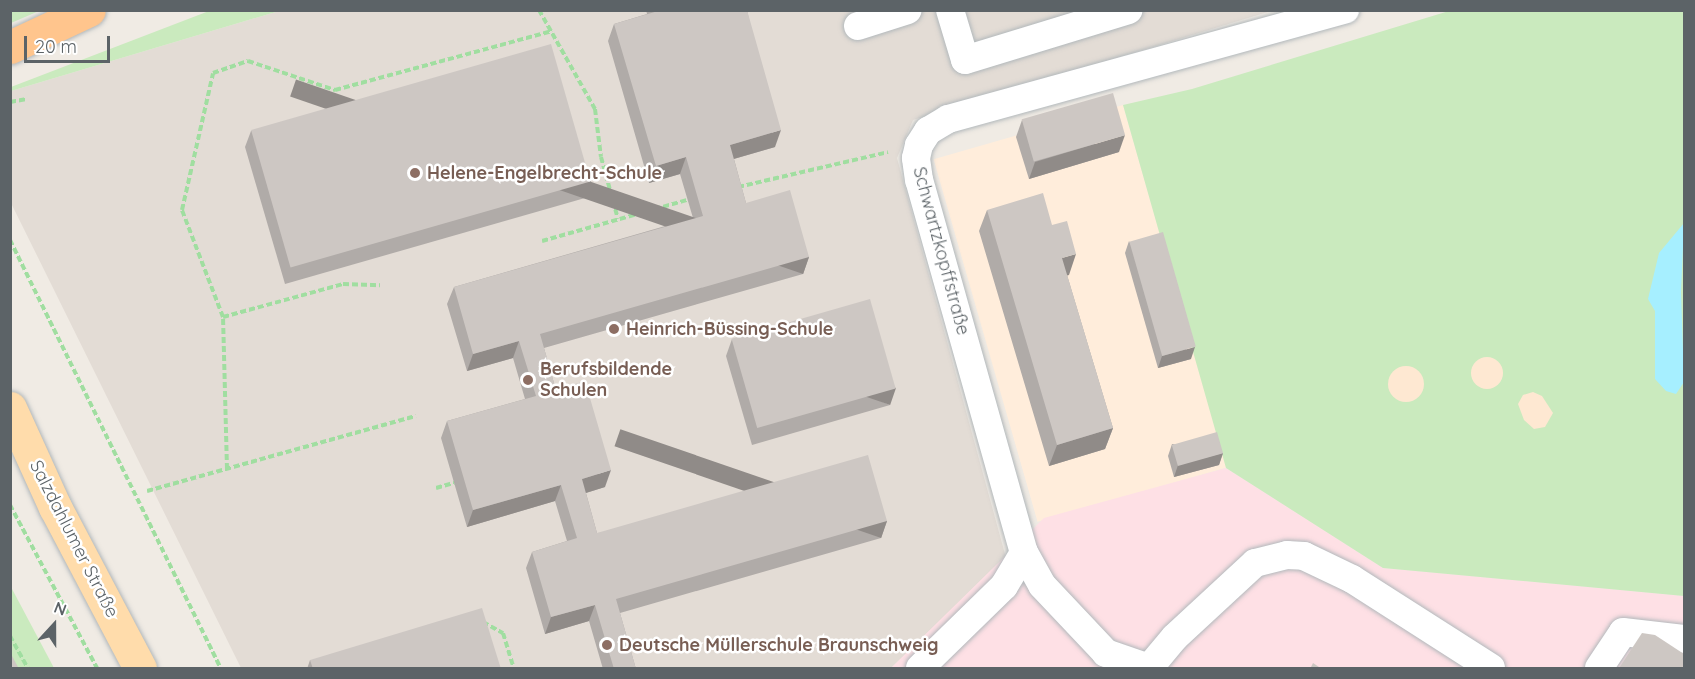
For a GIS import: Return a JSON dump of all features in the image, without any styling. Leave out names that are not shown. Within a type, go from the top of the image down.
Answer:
[{"type":"highway","points":[[10,47],[89,10]]},
{"type":"main road","name":"Salzdahlumer Straße","points":[[10,408],[55,507],[140,669]]},
{"type":"lane","points":[[858,26],[908,10]]},
{"type":"lane","points":[[950,10],[965,60],[1129,10]]},
{"type":"lane","name":"Schwartzkopffstraße","points":[[1149,668],[1106,653],[1042,585],[1024,553],[920,180],[916,158],[919,145],[928,131],[948,119],[1345,10]]},
{"type":"lane","points":[[920,669],[1004,586],[1024,553]]},
{"type":"lane","points":[[1149,668],[1175,637],[1255,563],[1287,555],[1304,556],[1352,579],[1491,669]]},
{"type":"lane","points":[[1599,669],[1623,632],[1684,639]]},
{"type":"path","points":[[539,10],[595,109],[601,157],[618,219]]},
{"type":"path","points":[[227,469],[223,317],[182,210],[213,73],[248,61],[335,90],[552,32]]},
{"type":"path","points":[[10,102],[27,99]]},
{"type":"path","points":[[731,188],[919,145]]},
{"type":"path","points":[[542,241],[687,200]]},
{"type":"path","points":[[10,240],[221,669]]},
{"type":"path","points":[[223,317],[343,284],[380,285]]},
{"type":"path","points":[[147,491],[416,416]]},
{"type":"path","points":[[436,488],[454,483]]},
{"type":"path","points":[[10,506],[97,669]]},
{"type":"path","points":[[477,619],[503,633],[514,669]]},
{"type":"path","points":[[10,636],[28,669]]},
{"type":"shaded area","name":"Berufsbildende Schulen","points":[[279,11],[1271,11],[913,120],[897,158],[1006,558],[891,668],[241,668],[11,203],[11,91]]},
{"type":"shaded area","points":[[1123,105],[1227,467],[1038,522],[934,159]]},
{"type":"shaded area","points":[[1226,468],[1383,568],[1684,596],[1684,668],[891,668],[1044,518]]},
{"type":"green space","points":[[11,10],[39,10],[39,11],[11,23]]},
{"type":"green space","points":[[209,11],[279,11],[11,91],[11,87]]},
{"type":"green space","points":[[1449,11],[1684,11],[1684,596],[1383,568],[1226,468],[1123,105],[1192,89]]},
{"type":"green space","points":[[11,587],[54,668],[11,668]]},
{"type":"sand","points":[[1487,357],[1498,362],[1503,373],[1498,384],[1487,389],[1476,384],[1471,373],[1476,362]]},
{"type":"sand","points":[[1406,366],[1419,371],[1424,384],[1419,397],[1406,402],[1393,397],[1388,384],[1393,371]]},
{"type":"sand","points":[[1533,392],[1542,396],[1553,413],[1545,427],[1534,429],[1524,420],[1518,404],[1523,395]]},
{"type":"water","points":[[1684,223],[1681,292],[1684,382],[1676,394],[1666,391],[1655,379],[1655,311],[1648,299],[1659,253]]},
{"type":"building","points":[[657,10],[747,10],[781,130],[730,145],[746,203],[790,190],[809,257],[540,334],[556,390],[585,381],[611,470],[582,479],[597,533],[868,455],[887,521],[616,599],[636,669],[614,669],[595,605],[551,617],[532,552],[577,538],[561,485],[473,510],[447,421],[536,396],[519,341],[473,354],[454,287],[703,216],[686,157],[656,166],[614,24]]},
{"type":"building","name":"Helene-Engelbrecht-Schule","points":[[551,44],[590,181],[291,267],[251,130]]},
{"type":"building","points":[[1113,93],[1125,135],[1034,161],[1022,119]]},
{"type":"building","points":[[1043,193],[1052,225],[1067,221],[1076,254],[1062,258],[1113,428],[1057,445],[987,210]]},
{"type":"building","points":[[1163,232],[1196,346],[1162,356],[1129,242]]},
{"type":"building","points":[[870,299],[896,388],[757,428],[732,339]]},
{"type":"building","points":[[1217,432],[1223,453],[1178,466],[1172,445]]},
{"type":"building","points":[[482,608],[501,669],[313,669],[310,660]]},
{"type":"building","points":[[1642,633],[1655,635],[1684,654],[1684,669],[1619,668]]},
{"type":"building","points":[[10,652],[19,669],[10,669]]},
{"type":"building","points":[[1313,663],[1322,669],[1310,669]]},
{"type":"place","name":"Helene-Engelbrecht-Schule","points":[[415,173]]},
{"type":"place","name":"Heinrich-Büssing-Schule","points":[[614,329]]},
{"type":"place","name":"Berufsbildende Schulen","points":[[528,380]]},
{"type":"place","name":"Deutsche Müllerschule Braunschweig","points":[[607,645]]}]
